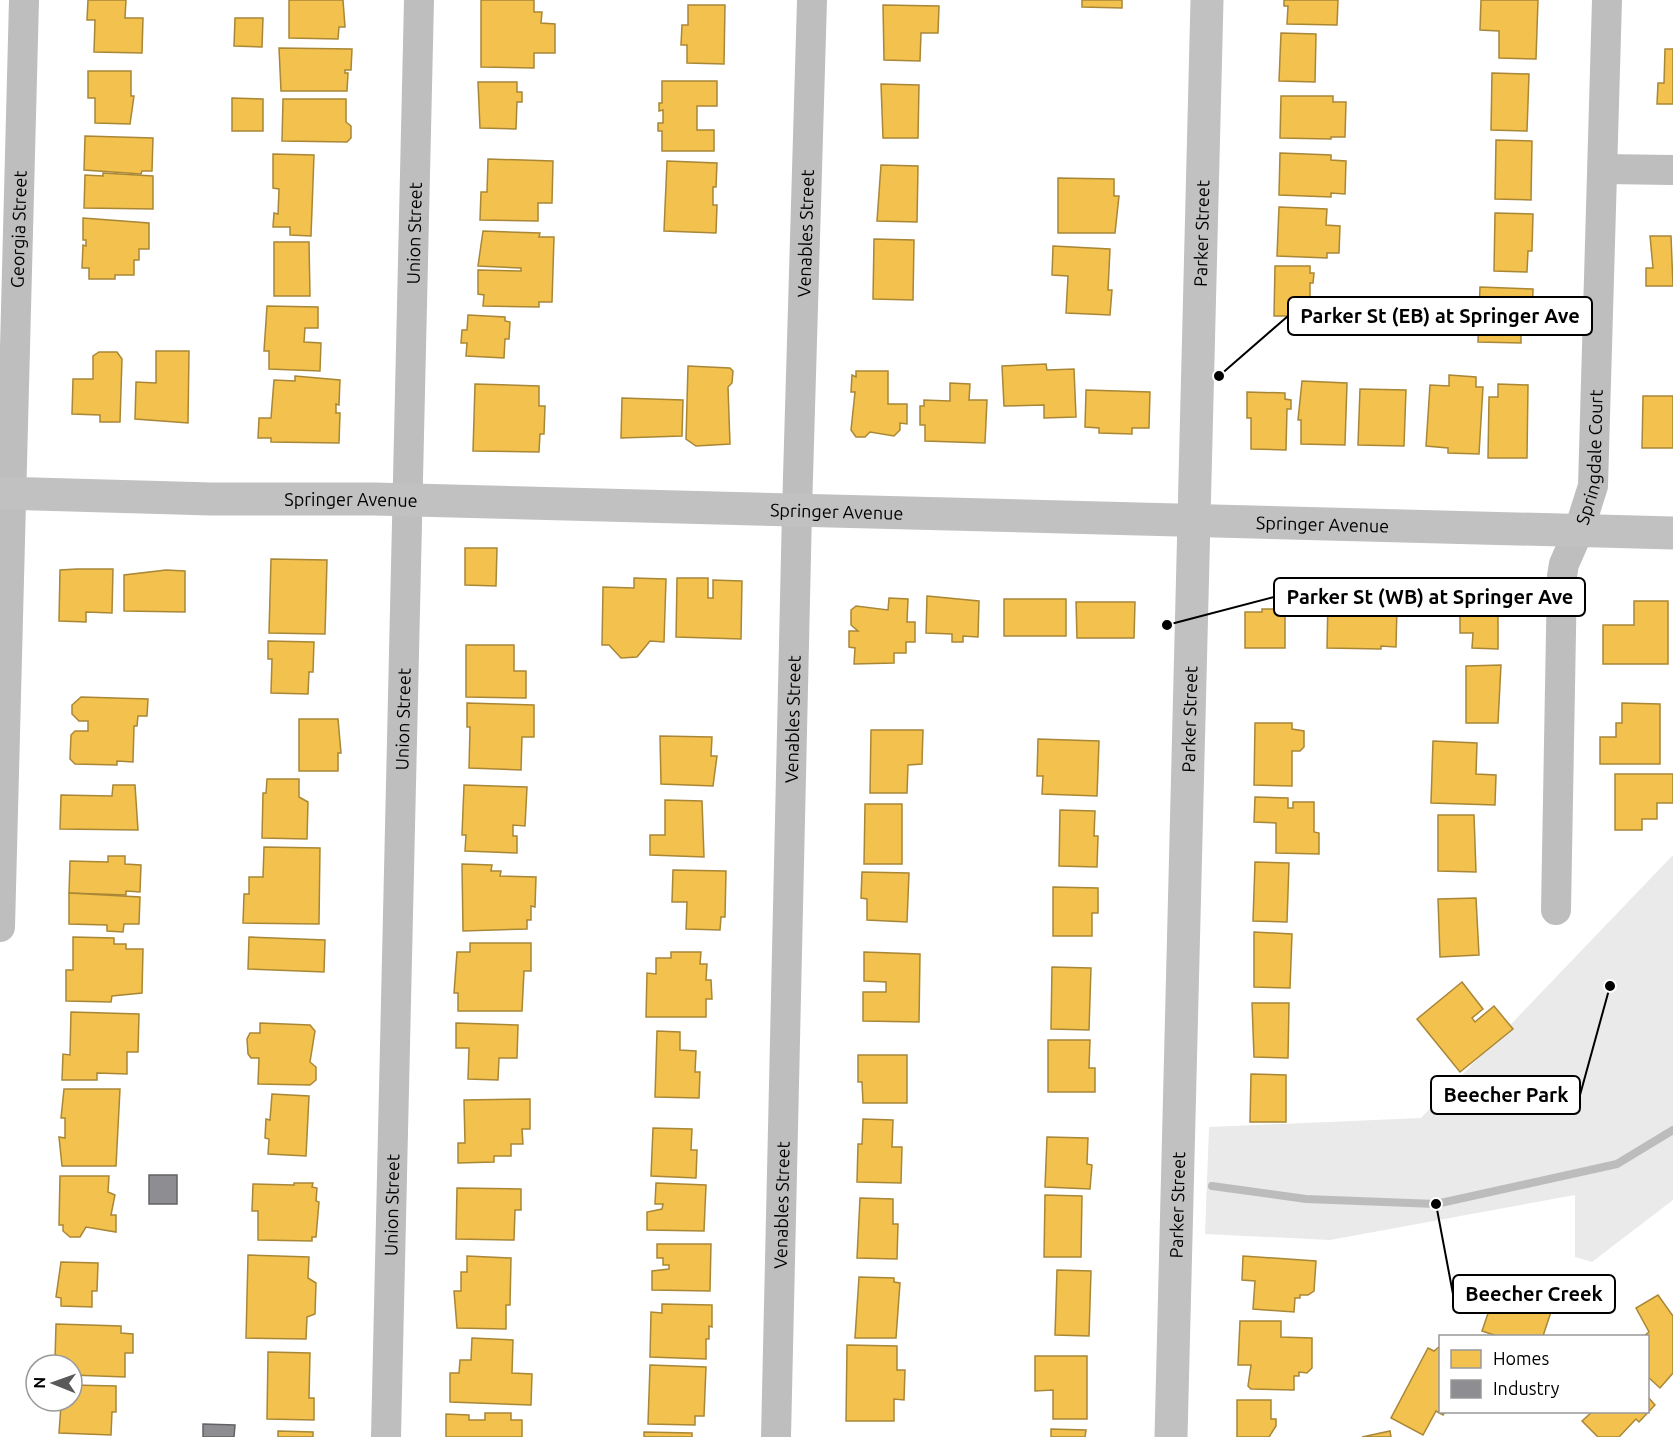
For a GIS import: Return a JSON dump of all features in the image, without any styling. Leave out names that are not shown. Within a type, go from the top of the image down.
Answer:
[{"type":"street","name":"Georgia Street","points":[[0,927],[5,494],[24,0]]},
{"type":"street","name":"Union Street","points":[[386,1437],[419,0]]},
{"type":"street","name":"Venables Street","points":[[776,1437],[797,511],[812,0]]},
{"type":"street","name":"Parker Street","points":[[1172,1437],[1207,0]]},
{"type":"street","name":"Springdale Court","points":[[1556,910],[1563,564],[1579,530],[1593,486],[1604,169],[1607,0]]},
{"type":"street","points":[[1604,169],[1673,170]]},
{"type":"street","name":"Springer Avenue","points":[[5,494],[407,501],[1673,532]]},
{"type":"shaded area","points":[[1673,855],[1673,1200],[1592,1262],[1575,1257],[1575,1195],[1330,1240],[1205,1234],[1209,1127],[1421,1118]]},
{"type":"building: Homes","points":[[88,0],[126,0],[125,18],[143,18],[142,53],[94,52],[95,20],[87,20]]},
{"type":"building: Homes","points":[[289,0],[343,0],[345,27],[339,27],[338,39],[289,38]]},
{"type":"building: Homes","points":[[481,0],[534,0],[534,12],[542,12],[541,23],[555,24],[555,53],[534,53],[534,68],[481,67]]},
{"type":"building: Homes","points":[[1082,0],[1122,0],[1122,8],[1082,7]]},
{"type":"building: Homes","points":[[1284,0],[1338,0],[1337,25],[1287,24],[1288,6],[1284,6]]},
{"type":"building: Homes","points":[[1481,0],[1538,0],[1536,59],[1499,58],[1499,31],[1480,30]]},
{"type":"building: Homes","points":[[688,5],[725,5],[724,64],[687,63],[687,45],[681,45],[682,25],[688,25]]},
{"type":"building: Homes","points":[[883,5],[939,6],[938,33],[921,33],[920,61],[884,60]]},
{"type":"building: Homes","points":[[235,18],[263,18],[262,47],[234,46]]},
{"type":"building: Homes","points":[[1281,33],[1316,34],[1315,82],[1279,81]]},
{"type":"building: Homes","points":[[279,48],[352,49],[351,70],[345,70],[345,73],[348,73],[347,91],[281,91]]},
{"type":"building: Homes","points":[[1665,49],[1673,49],[1673,104],[1657,104],[1658,83],[1664,83]]},
{"type":"building: Homes","points":[[88,71],[131,71],[131,96],[134,96],[130,124],[95,123],[95,98],[88,98]]},
{"type":"building: Homes","points":[[1492,73],[1529,74],[1527,131],[1491,130]]},
{"type":"building: Homes","points":[[662,81],[717,81],[717,106],[697,106],[697,130],[714,130],[714,151],[662,151],[662,131],[658,131],[658,123],[663,123],[663,110],[659,111],[659,103],[662,103]]},
{"type":"building: Homes","points":[[478,82],[517,82],[517,92],[522,92],[522,102],[517,102],[516,129],[480,128]]},
{"type":"building: Homes","points":[[881,84],[919,85],[918,138],[883,138]]},
{"type":"building: Homes","points":[[1281,96],[1333,96],[1333,102],[1346,102],[1345,137],[1280,138]]},
{"type":"building: Homes","points":[[232,98],[263,99],[263,131],[232,131]]},
{"type":"building: Homes","points":[[283,99],[346,99],[346,122],[351,126],[351,138],[347,142],[282,141]]},
{"type":"building: Homes","points":[[85,136],[153,138],[152,171],[142,171],[141,174],[84,170]]},
{"type":"building: Homes","points":[[1496,140],[1532,141],[1531,200],[1495,199]]},
{"type":"building: Homes","points":[[1280,153],[1331,155],[1331,160],[1346,161],[1345,194],[1331,193],[1331,197],[1279,195]]},
{"type":"building: Homes","points":[[273,154],[314,155],[311,236],[290,235],[290,227],[273,227],[274,213],[278,214],[279,189],[273,188]]},
{"type":"building: Homes","points":[[488,159],[553,161],[552,203],[538,203],[538,221],[480,220],[481,192],[487,192]]},
{"type":"building: Homes","points":[[667,161],[717,163],[716,187],[713,187],[713,205],[717,205],[716,233],[664,231]]},
{"type":"building: Homes","points":[[881,165],[918,166],[917,222],[877,221]]},
{"type":"building: Homes","points":[[103,173],[153,176],[153,209],[84,208],[85,175],[103,176]]},
{"type":"building: Homes","points":[[1058,178],[1114,179],[1114,196],[1119,196],[1115,233],[1058,233]]},
{"type":"building: Homes","points":[[1279,207],[1327,209],[1326,225],[1340,226],[1339,253],[1327,253],[1327,258],[1277,256]]},
{"type":"building: Homes","points":[[1495,213],[1533,214],[1532,251],[1528,251],[1527,272],[1494,271]]},
{"type":"building: Homes","points":[[83,218],[149,223],[149,249],[139,249],[139,260],[134,260],[134,275],[115,275],[115,279],[89,279],[89,268],[82,268],[83,245],[86,246],[86,240],[83,240]]},
{"type":"building: Homes","points":[[483,231],[540,233],[539,237],[554,237],[552,302],[539,302],[539,307],[483,306],[484,295],[478,294],[478,270],[521,271],[521,268],[478,266]]},
{"type":"building: Homes","points":[[1650,236],[1671,236],[1673,286],[1646,286],[1646,268],[1653,268]]},
{"type":"building: Homes","points":[[874,239],[914,240],[913,300],[873,299]]},
{"type":"building: Homes","points":[[274,242],[309,242],[310,296],[274,296]]},
{"type":"building: Homes","points":[[1053,246],[1110,249],[1108,290],[1112,290],[1110,315],[1066,313],[1068,276],[1052,275]]},
{"type":"building: Homes","points":[[1275,266],[1310,266],[1310,273],[1314,273],[1313,283],[1310,283],[1310,316],[1274,316]]},
{"type":"building: Homes","points":[[1480,287],[1533,289],[1532,321],[1521,320],[1521,343],[1478,342]]},
{"type":"building: Homes","points":[[267,306],[318,307],[318,328],[305,328],[304,342],[321,343],[320,371],[269,369],[269,351],[264,351]]},
{"type":"building: Homes","points":[[468,315],[505,317],[505,321],[510,322],[509,339],[505,339],[504,358],[466,356],[467,343],[461,343],[462,330],[467,330]]},
{"type":"building: Homes","points":[[156,351],[189,351],[188,423],[135,419],[136,382],[156,383]]},
{"type":"building: Homes","points":[[99,352],[117,352],[122,359],[120,422],[100,422],[100,415],[72,414],[73,379],[93,379],[93,356]]},
{"type":"building: Homes","points":[[1046,364],[1047,370],[1074,369],[1076,417],[1044,418],[1044,405],[1004,406],[1002,366]]},
{"type":"building: Homes","points":[[688,366],[730,368],[733,371],[732,383],[728,387],[730,444],[696,446],[686,439]]},
{"type":"building: Homes","points":[[856,371],[888,371],[888,404],[907,404],[907,424],[900,423],[900,430],[894,436],[870,432],[865,437],[856,437],[851,430],[855,392],[851,392],[852,375],[856,377]]},
{"type":"building: Homes","points":[[1449,375],[1476,377],[1476,387],[1483,387],[1479,454],[1448,453],[1448,448],[1426,446],[1430,385],[1449,386]]},
{"type":"building: Homes","points":[[295,376],[340,380],[339,405],[336,404],[336,413],[340,413],[339,443],[271,442],[271,438],[258,438],[259,418],[271,418],[274,380],[295,381]]},
{"type":"building: Homes","points":[[1302,381],[1347,383],[1345,445],[1301,444],[1301,420],[1298,420]]},
{"type":"building: Homes","points":[[950,383],[970,384],[969,400],[987,400],[985,443],[925,441],[925,425],[920,425],[920,406],[924,406],[924,400],[950,401]]},
{"type":"building: Homes","points":[[475,384],[539,386],[539,406],[545,406],[544,434],[540,434],[539,452],[473,451]]},
{"type":"building: Homes","points":[[1498,384],[1528,385],[1527,458],[1488,458],[1489,397],[1498,397]]},
{"type":"building: Homes","points":[[1360,389],[1406,390],[1404,446],[1358,445]]},
{"type":"building: Homes","points":[[1086,390],[1150,392],[1149,428],[1132,428],[1132,434],[1099,433],[1099,428],[1085,427]]},
{"type":"building: Homes","points":[[1247,392],[1285,393],[1285,399],[1291,400],[1291,409],[1287,409],[1286,450],[1251,449],[1251,418],[1247,418]]},
{"type":"building: Homes","points":[[1643,396],[1673,396],[1673,448],[1642,448]]},
{"type":"building: Homes","points":[[622,398],[683,400],[682,436],[621,438]]},
{"type":"building: Homes","points":[[465,548],[497,548],[496,586],[465,585]]},
{"type":"building: Homes","points":[[271,559],[327,560],[325,634],[269,633]]},
{"type":"building: Homes","points":[[113,569],[112,613],[86,612],[86,622],[59,621],[60,570]]},
{"type":"building: Homes","points":[[166,570],[185,571],[185,612],[124,611],[124,575]]},
{"type":"building: Homes","points":[[634,578],[666,579],[664,642],[650,641],[637,657],[621,658],[609,645],[602,645],[603,587],[634,588]]},
{"type":"building: Homes","points":[[677,578],[708,578],[708,598],[713,598],[713,580],[742,581],[741,639],[676,637]]},
{"type":"building: Homes","points":[[1460,581],[1501,581],[1501,604],[1498,604],[1498,649],[1472,648],[1473,633],[1460,633]]},
{"type":"building: Homes","points":[[927,596],[979,601],[978,637],[963,636],[963,642],[952,642],[952,634],[926,633]]},
{"type":"building: Homes","points":[[889,598],[908,599],[907,622],[915,622],[915,642],[906,642],[906,653],[894,653],[894,663],[854,664],[855,648],[849,647],[849,631],[858,631],[851,625],[851,610],[856,606],[888,610]]},
{"type":"building: Homes","points":[[1004,599],[1066,599],[1066,636],[1004,636]]},
{"type":"building: Homes","points":[[1328,599],[1382,600],[1382,606],[1397,606],[1396,647],[1327,648]]},
{"type":"building: Homes","points":[[1634,601],[1668,601],[1668,664],[1603,664],[1603,625],[1634,625]]},
{"type":"building: Homes","points":[[1076,602],[1135,602],[1134,638],[1077,638]]},
{"type":"building: Homes","points":[[1262,609],[1285,609],[1285,648],[1245,648],[1245,612],[1262,612]]},
{"type":"building: Homes","points":[[268,641],[314,642],[313,672],[309,672],[308,694],[271,693],[272,659],[268,659]]},
{"type":"building: Homes","points":[[466,645],[514,645],[514,671],[526,671],[526,698],[466,697]]},
{"type":"building: Homes","points":[[1501,665],[1498,723],[1466,723],[1466,666]]},
{"type":"building: Homes","points":[[81,697],[148,699],[147,716],[138,716],[137,726],[134,726],[133,762],[117,761],[117,765],[75,764],[70,759],[71,735],[75,731],[88,731],[88,721],[79,721],[72,714],[72,705]]},
{"type":"building: Homes","points":[[467,703],[534,705],[534,737],[522,737],[521,770],[469,768],[470,727],[467,727]]},
{"type":"building: Homes","points":[[1622,703],[1660,704],[1660,764],[1600,764],[1600,737],[1616,737],[1616,723],[1622,723]]},
{"type":"building: Homes","points":[[299,719],[338,719],[341,753],[338,753],[338,771],[299,771]]},
{"type":"building: Homes","points":[[1255,723],[1292,723],[1292,729],[1304,731],[1304,747],[1300,751],[1292,751],[1292,786],[1254,785]]},
{"type":"building: Homes","points":[[871,730],[923,730],[922,764],[908,765],[907,793],[870,793]]},
{"type":"building: Homes","points":[[660,736],[712,737],[711,756],[717,756],[713,786],[661,784]]},
{"type":"building: Homes","points":[[1038,739],[1099,741],[1097,796],[1042,794],[1043,776],[1037,776]]},
{"type":"building: Homes","points":[[1433,741],[1477,743],[1476,774],[1496,775],[1495,805],[1431,803]]},
{"type":"building: Homes","points":[[1615,774],[1673,774],[1673,803],[1657,803],[1657,819],[1642,819],[1642,830],[1615,830]]},
{"type":"building: Homes","points":[[267,779],[299,779],[299,797],[308,802],[307,839],[262,838],[263,793],[266,793]]},
{"type":"building: Homes","points":[[113,785],[135,785],[138,830],[60,829],[61,795],[112,796]]},
{"type":"building: Homes","points":[[464,785],[527,787],[525,826],[513,825],[513,836],[517,836],[517,853],[465,851],[466,835],[462,835]]},
{"type":"building: Homes","points":[[1255,797],[1288,798],[1288,808],[1293,808],[1293,802],[1314,802],[1314,832],[1319,833],[1319,854],[1276,853],[1276,823],[1254,822]]},
{"type":"building: Homes","points":[[665,800],[702,801],[704,857],[650,855],[650,835],[665,835]]},
{"type":"building: Homes","points":[[865,804],[902,804],[902,864],[864,864]]},
{"type":"building: Homes","points":[[1060,810],[1095,811],[1094,836],[1098,836],[1097,867],[1059,866]]},
{"type":"building: Homes","points":[[1438,815],[1474,815],[1476,872],[1438,871]]},
{"type":"building: Homes","points":[[264,847],[320,848],[319,924],[243,923],[244,894],[249,894],[249,877],[263,877]]},
{"type":"building: Homes","points":[[108,856],[125,856],[125,864],[141,865],[140,892],[126,891],[126,895],[69,893],[70,861],[108,862]]},
{"type":"building: Homes","points":[[1255,862],[1289,863],[1287,922],[1253,921]]},
{"type":"building: Homes","points":[[462,864],[492,865],[491,871],[501,871],[500,876],[536,877],[535,907],[531,906],[531,920],[527,920],[527,929],[463,931]]},
{"type":"building: Homes","points":[[673,870],[726,871],[725,917],[721,917],[720,930],[686,929],[687,902],[672,902]]},
{"type":"building: Homes","points":[[862,872],[909,873],[907,922],[867,920],[867,899],[861,898]]},
{"type":"building: Homes","points":[[1053,887],[1098,888],[1098,913],[1092,913],[1092,936],[1053,936]]},
{"type":"building: Homes","points":[[69,893],[140,897],[139,924],[124,924],[123,932],[107,931],[107,925],[69,924]]},
{"type":"building: Homes","points":[[1476,898],[1479,955],[1440,957],[1438,899]]},
{"type":"building: Homes","points":[[1254,932],[1292,934],[1290,988],[1254,987]]},
{"type":"building: Homes","points":[[73,937],[114,938],[114,944],[126,944],[126,949],[143,949],[142,993],[112,996],[111,1002],[66,1001],[66,970],[73,970]]},
{"type":"building: Homes","points":[[249,937],[325,940],[324,972],[248,969]]},
{"type":"building: Homes","points":[[470,943],[531,943],[531,971],[524,971],[522,1011],[458,1011],[458,993],[454,993],[457,952],[470,952]]},
{"type":"building: Homes","points":[[671,952],[701,952],[700,964],[707,964],[706,980],[711,980],[712,999],[706,999],[706,1017],[646,1017],[647,973],[656,974],[656,958],[671,958]]},
{"type":"building: Homes","points":[[864,952],[920,954],[919,1022],[863,1021],[863,992],[886,992],[886,982],[864,981]]},
{"type":"building: Homes","points":[[1052,967],[1091,968],[1089,1030],[1051,1029]]},
{"type":"building: Homes","points":[[1462,982],[1483,1009],[1472,1018],[1475,1022],[1494,1006],[1513,1029],[1460,1072],[1417,1019]]},
{"type":"building: Homes","points":[[1252,1003],[1289,1003],[1288,1058],[1254,1057]]},
{"type":"building: Homes","points":[[71,1012],[139,1014],[138,1052],[127,1052],[127,1074],[97,1073],[97,1080],[62,1080],[63,1054],[70,1055]]},
{"type":"building: Homes","points":[[260,1023],[310,1025],[315,1031],[310,1062],[316,1067],[316,1080],[310,1085],[258,1084],[259,1058],[251,1058],[248,1054],[247,1039],[250,1033],[260,1033]]},
{"type":"building: Homes","points":[[456,1023],[518,1025],[517,1058],[499,1058],[498,1080],[468,1079],[469,1048],[456,1048]]},
{"type":"building: Homes","points":[[657,1031],[680,1032],[680,1050],[696,1051],[695,1072],[700,1072],[699,1098],[655,1097]]},
{"type":"building: Homes","points":[[1048,1040],[1090,1040],[1089,1068],[1095,1068],[1095,1092],[1048,1092]]},
{"type":"building: Homes","points":[[858,1055],[907,1055],[907,1103],[863,1103],[862,1082],[858,1082]]},
{"type":"building: Homes","points":[[1251,1074],[1286,1075],[1286,1122],[1250,1122]]},
{"type":"building: Homes","points":[[64,1089],[120,1089],[116,1166],[62,1166],[59,1137],[65,1138],[65,1118],[61,1118]]},
{"type":"building: Homes","points":[[272,1094],[309,1096],[306,1156],[268,1154],[269,1139],[265,1138],[266,1119],[270,1120]]},
{"type":"building: Homes","points":[[530,1099],[530,1129],[522,1129],[523,1144],[511,1144],[511,1156],[494,1156],[494,1162],[458,1163],[458,1143],[465,1143],[464,1100]]},
{"type":"building: Homes","points":[[863,1119],[893,1120],[892,1147],[902,1147],[901,1183],[857,1182],[858,1144],[862,1144]]},
{"type":"building: Homes","points":[[653,1128],[692,1129],[691,1150],[697,1150],[696,1178],[651,1176]]},
{"type":"building: Homes","points":[[1047,1137],[1088,1138],[1087,1164],[1092,1165],[1090,1189],[1045,1187]]},
{"type":"building: Homes","points":[[60,1176],[109,1176],[108,1192],[115,1195],[111,1215],[116,1215],[116,1232],[86,1227],[80,1237],[70,1237],[63,1231],[63,1225],[59,1225]]},
{"type":"building: Homes","points":[[294,1183],[313,1183],[312,1187],[317,1188],[316,1201],[319,1202],[316,1237],[312,1237],[312,1241],[258,1240],[258,1211],[252,1211],[253,1184],[294,1185]]},
{"type":"building: Homes","points":[[656,1183],[706,1185],[704,1231],[647,1230],[647,1212],[662,1209],[663,1204],[655,1204]]},
{"type":"building: Homes","points":[[457,1188],[521,1189],[521,1210],[515,1210],[514,1240],[456,1239]]},
{"type":"building: Homes","points":[[1045,1195],[1082,1196],[1081,1257],[1044,1257]]},
{"type":"building: Homes","points":[[860,1198],[893,1199],[893,1224],[898,1224],[897,1259],[857,1258]]},
{"type":"building: Homes","points":[[657,1244],[711,1244],[710,1291],[652,1290],[652,1271],[669,1269],[669,1265],[663,1265],[663,1258],[657,1258]]},
{"type":"building: Homes","points":[[248,1255],[309,1257],[308,1278],[316,1283],[315,1314],[307,1317],[306,1339],[246,1338]]},
{"type":"building: Homes","points":[[467,1256],[511,1258],[510,1305],[506,1305],[506,1329],[457,1328],[454,1291],[461,1291],[461,1272],[467,1272]]},
{"type":"building: Homes","points":[[1243,1256],[1316,1261],[1314,1291],[1295,1298],[1294,1312],[1253,1309],[1255,1281],[1242,1280]]},
{"type":"building: Homes","points":[[61,1262],[98,1263],[97,1291],[92,1291],[92,1307],[61,1306],[61,1298],[56,1297]]},
{"type":"building: Homes","points":[[1057,1270],[1091,1271],[1089,1336],[1055,1335]]},
{"type":"building: Homes","points":[[859,1277],[894,1278],[894,1282],[900,1283],[896,1338],[855,1338]]},
{"type":"building: Homes","points":[[1497,1287],[1553,1306],[1543,1335],[1494,1335],[1482,1331]]},
{"type":"building: Homes","points":[[1658,1295],[1673,1316],[1673,1373],[1660,1388],[1649,1378],[1649,1335],[1645,1335],[1649,1332],[1636,1308]]},
{"type":"building: Homes","points":[[662,1304],[712,1305],[712,1327],[709,1326],[709,1339],[706,1339],[706,1359],[650,1357],[651,1312],[662,1313]]},
{"type":"building: Homes","points":[[1240,1321],[1281,1321],[1281,1337],[1312,1338],[1312,1368],[1307,1373],[1299,1372],[1299,1376],[1294,1376],[1294,1390],[1251,1389],[1248,1386],[1251,1365],[1238,1365]]},
{"type":"building: Homes","points":[[56,1324],[121,1326],[121,1333],[133,1334],[133,1353],[125,1353],[125,1377],[84,1375],[84,1353],[55,1353]]},
{"type":"building: Homes","points":[[472,1338],[513,1340],[512,1373],[532,1374],[531,1405],[450,1402],[450,1373],[459,1373],[460,1360],[471,1360]]},
{"type":"building: Homes","points":[[847,1345],[897,1346],[897,1370],[905,1370],[904,1400],[894,1399],[894,1421],[846,1421]]},
{"type":"building: Homes","points":[[1439,1347],[1439,1413],[1436,1411],[1423,1435],[1391,1418],[1428,1348],[1434,1351]]},
{"type":"building: Homes","points":[[268,1352],[310,1353],[309,1398],[314,1398],[314,1420],[267,1419]]},
{"type":"building: Homes","points":[[1035,1356],[1087,1356],[1087,1419],[1053,1419],[1053,1390],[1035,1391]]},
{"type":"building: Homes","points":[[650,1365],[706,1367],[704,1416],[695,1416],[695,1425],[648,1424]]},
{"type":"building: Homes","points":[[84,1385],[116,1386],[116,1412],[112,1412],[111,1435],[59,1433],[60,1413],[84,1413]]},
{"type":"building: Homes","points":[[1649,1398],[1655,1405],[1649,1411]]},
{"type":"building: Homes","points":[[1237,1400],[1271,1400],[1271,1419],[1276,1419],[1276,1426],[1269,1437],[1237,1437]]},
{"type":"building: Homes","points":[[485,1413],[511,1413],[511,1420],[522,1420],[522,1437],[446,1437],[446,1414],[469,1415],[469,1420],[485,1420]]},
{"type":"building: Homes","points":[[1591,1413],[1647,1413],[1639,1422],[1636,1419],[1619,1437],[1598,1437],[1582,1421]]},
{"type":"building: Homes","points":[[1051,1429],[1086,1430],[1085,1437],[1051,1437]]},
{"type":"building: Homes","points":[[278,1431],[313,1432],[313,1437],[278,1437]]},
{"type":"building: Homes","points":[[1390,1431],[1391,1437],[1362,1437]]},
{"type":"building: Homes","points":[[644,1432],[692,1433],[692,1437],[644,1437]]},
{"type":"building: Industry","points":[[149,1175],[177,1175],[177,1204],[149,1204]]},
{"type":"building: Industry","points":[[203,1424],[235,1425],[234,1437],[203,1437]]},
{"type":"waterway","points":[[1212,1186],[1306,1199],[1436,1204],[1617,1164],[1673,1130]]},
{"type":"place","name":"Parker St (EB) at Springer Ave","points":[[1219,376]]},
{"type":"place","name":"Parker St (WB) at Springer Ave","points":[[1167,625]]},
{"type":"place","name":"Beecher Park","points":[[1610,986]]},
{"type":"place","name":"Beecher Creek","points":[[1436,1204]]}]
